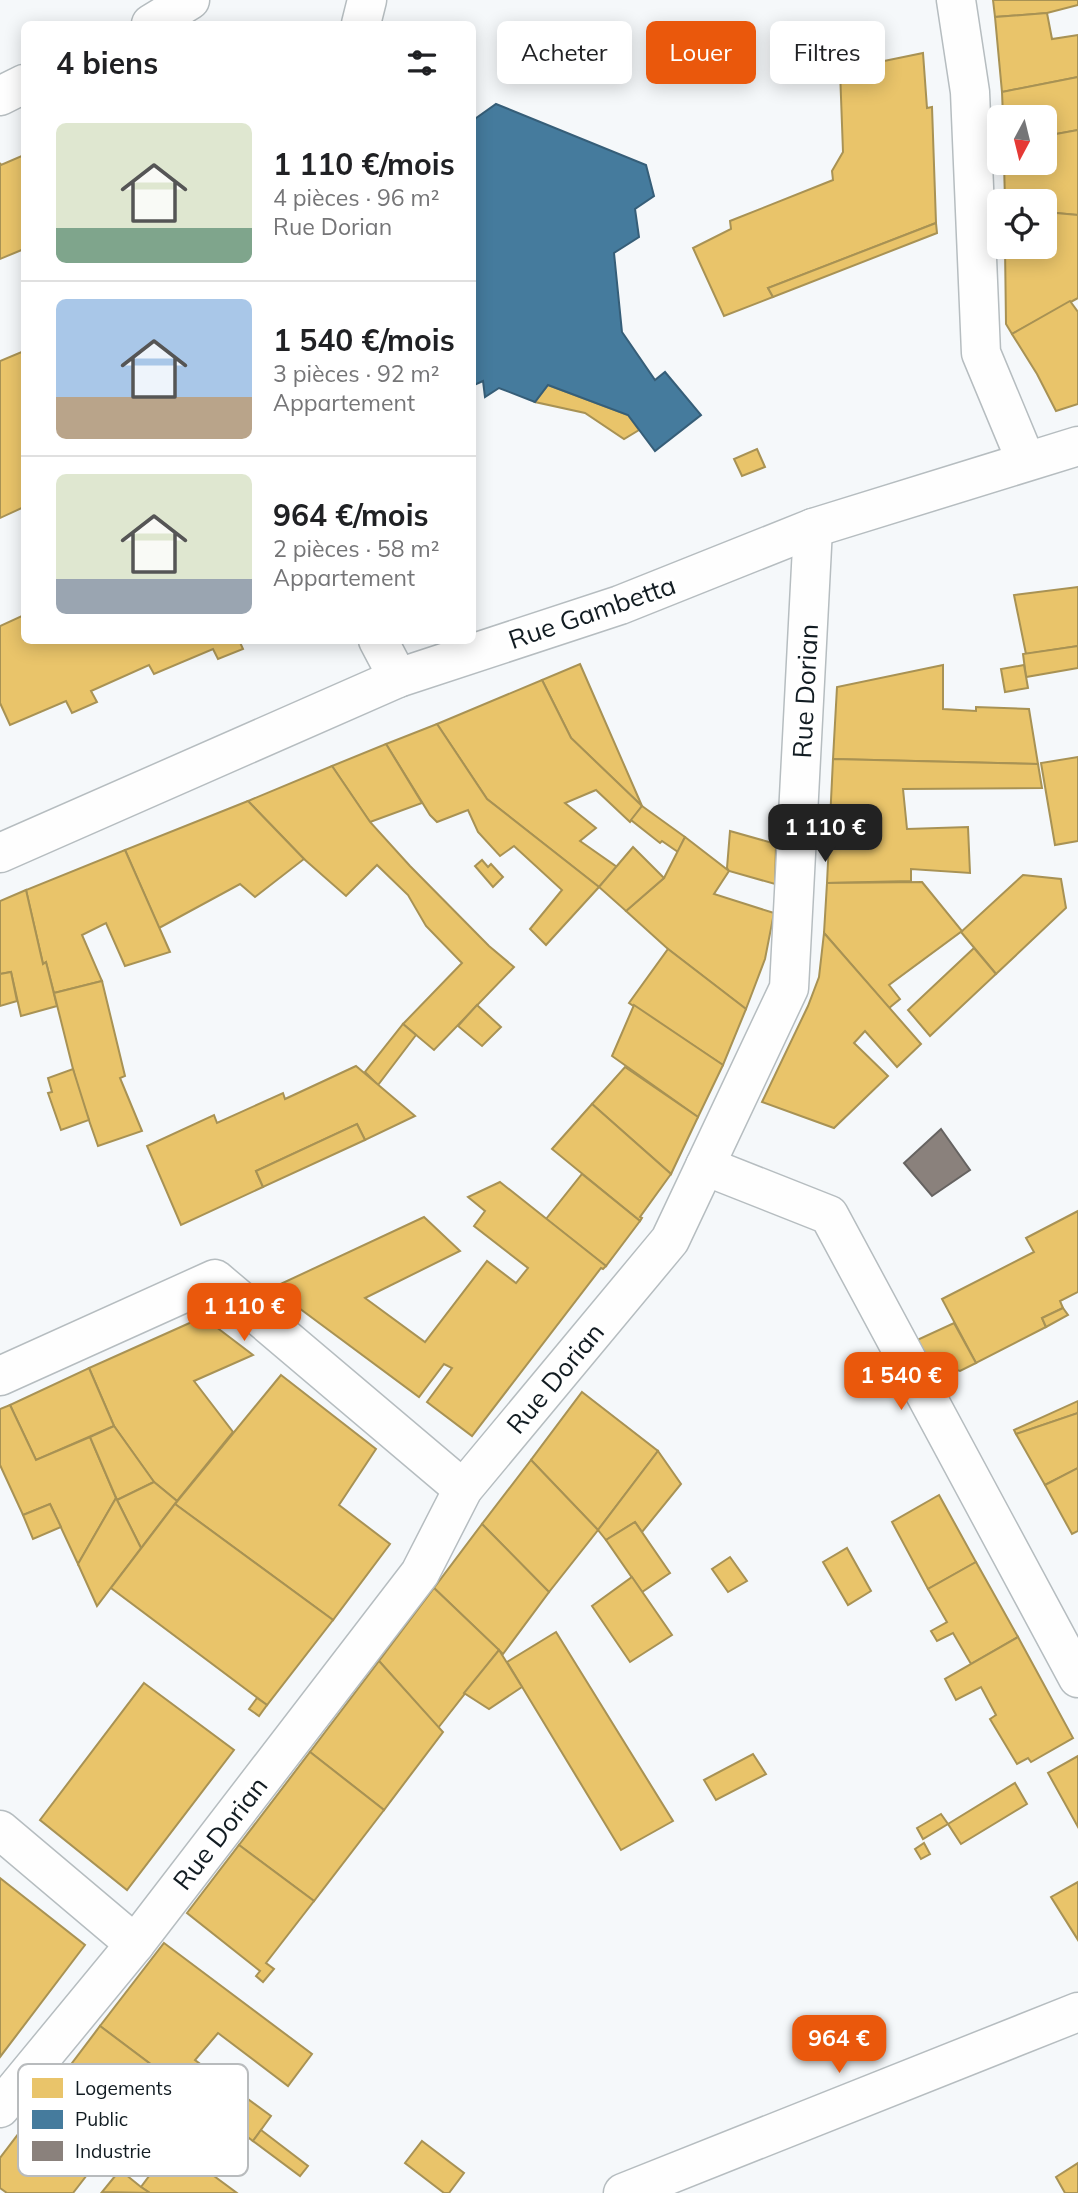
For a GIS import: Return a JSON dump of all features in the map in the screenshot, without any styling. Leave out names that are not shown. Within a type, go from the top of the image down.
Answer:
[{"type":"street","points":[[155,21],[190,0]]},
{"type":"street","points":[[362,21],[367,0]]},
{"type":"street","points":[[956,0],[970,92],[981,353],[1026,461]]},
{"type":"street","points":[[0,96],[21,86]]},
{"type":"street","name":"Rue Gambetta","points":[[0,853],[398,678],[620,605],[813,528],[1078,446]]},
{"type":"street","name":"Rue Dorian","points":[[36,2064],[135,1944],[420,1573],[463,1489],[670,1240],[789,988],[813,528]]},
{"type":"street","points":[[380,644],[398,678]]},
{"type":"street","points":[[705,1166],[829,1215],[1078,1678]]},
{"type":"street","points":[[0,1376],[215,1279],[463,1489]]},
{"type":"street","points":[[0,1830],[135,1944]]},
{"type":"street","points":[[623,2193],[1078,2012]]},
{"type":"street","name":"Rue Dorian","points":[[0,2108],[18,2086]]},
{"type":"building: Logements","points":[[993,0],[1078,0],[1078,5],[1047,13],[995,17]]},
{"type":"building: Logements","points":[[1047,13],[1052,39],[1078,35],[1078,77],[1002,92],[995,17]]},
{"type":"building: Logements","points":[[923,53],[927,108],[932,107],[936,223],[768,288],[773,297],[724,316],[693,248],[731,229],[730,221],[833,180],[832,171],[843,152],[841,84],[885,84],[885,61]]},
{"type":"building: Logements","points":[[1078,77],[1078,130],[1057,134],[1057,105],[1003,105],[1002,92]]},
{"type":"building: Logements","points":[[1078,130],[1078,215],[1057,213],[1057,189],[1005,189],[1004,175],[1057,175],[1057,134]]},
{"type":"building: Logements","points":[[21,156],[21,250],[0,259],[0,163],[1,165]]},
{"type":"building: Logements","points":[[1057,213],[1078,215],[1078,298],[1012,334],[1006,324],[1005,259],[1057,259]]},
{"type":"building: Logements","points":[[936,223],[937,233],[773,297],[768,288]]},
{"type":"building: Logements","points":[[1070,301],[1078,312],[1078,404],[1056,411],[1012,334]]},
{"type":"building: Logements","points":[[21,352],[21,508],[0,518],[0,361]]},
{"type":"building: Logements","points":[[548,385],[628,415],[639,430],[624,439],[585,413],[535,402]]},
{"type":"building: Logements","points":[[757,449],[765,467],[742,476],[734,459]]},
{"type":"building: Logements","points":[[1078,587],[1078,646],[1026,654],[1014,595]]},
{"type":"building: Logements","points":[[21,616],[21,644],[241,644],[243,649],[218,659],[213,649],[154,674],[149,665],[91,691],[97,702],[72,713],[66,701],[10,725],[0,703],[0,626]]},
{"type":"building: Logements","points":[[1078,646],[1078,668],[1026,677],[1023,654]]},
{"type":"building: Logements","points":[[580,664],[642,806],[571,738],[542,680]]},
{"type":"building: Logements","points":[[943,665],[943,709],[1029,709],[1038,764],[833,759],[837,687]]},
{"type":"building: Logements","points":[[1024,665],[1028,688],[1005,692],[1001,669]]},
{"type":"building: Logements","points":[[542,680],[571,738],[642,806],[630,822],[596,790],[565,803],[596,828],[580,841],[617,867],[599,887],[487,799],[437,724]]},
{"type":"building: Logements","points":[[437,724],[487,799],[599,887],[546,945],[530,929],[562,890],[514,846],[500,856],[478,832],[468,810],[437,822],[386,744]]},
{"type":"building: Logements","points":[[386,744],[422,803],[370,822],[332,766]]},
{"type":"building: Logements","points":[[1078,757],[1078,841],[1055,845],[1041,763]]},
{"type":"building: Logements","points":[[833,759],[1038,764],[1042,788],[903,789],[907,829],[968,827],[970,873],[911,869],[911,881],[827,883]]},
{"type":"building: Logements","points":[[332,766],[370,822],[489,946],[514,967],[434,1050],[403,1024],[462,963],[426,926],[408,895],[377,865],[346,896],[304,859],[248,801]]},
{"type":"building: Logements","points":[[248,801],[304,859],[255,897],[240,884],[159,928],[125,850]]},
{"type":"building: Logements","points":[[642,806],[685,837],[678,852],[662,841],[660,843],[631,820]]},
{"type":"building: Logements","points":[[730,831],[776,844],[775,884],[729,871]]},
{"type":"building: Logements","points":[[685,837],[729,871],[714,894],[774,913],[765,959],[746,1009],[668,949],[626,911],[664,878]]},
{"type":"building: Logements","points":[[633,847],[664,878],[626,911],[599,887]]},
{"type":"building: Logements","points":[[125,850],[170,952],[125,966],[106,923],[82,935],[102,981],[54,993],[46,962],[43,964],[26,890]]},
{"type":"building: Logements","points":[[482,860],[488,867],[491,864],[503,877],[493,887],[475,866]]},
{"type":"building: Logements","points":[[1023,875],[1061,879],[1066,908],[996,974],[961,932]]},
{"type":"building: Logements","points":[[922,882],[962,931],[889,985],[900,999],[889,1008],[824,933],[827,883]]},
{"type":"building: Logements","points":[[26,890],[43,964],[46,962],[57,1006],[21,1016],[11,972],[0,974],[0,901]]},
{"type":"building: Logements","points":[[824,933],[921,1044],[897,1067],[865,1031],[854,1043],[888,1076],[834,1128],[762,1102],[819,977]]},
{"type":"building: Logements","points":[[974,948],[996,974],[930,1036],[908,1010]]},
{"type":"building: Logements","points":[[668,949],[746,1009],[723,1065],[629,1003]]},
{"type":"building: Logements","points":[[11,972],[17,1001],[0,1006],[0,974]]},
{"type":"building: Logements","points":[[102,981],[125,1076],[120,1078],[142,1131],[98,1146],[78,1089],[54,993]]},
{"type":"building: Logements","points":[[477,1005],[501,1027],[482,1046],[458,1026]]},
{"type":"building: Logements","points":[[634,1005],[723,1065],[698,1117],[612,1056]]},
{"type":"building: Logements","points":[[403,1024],[416,1035],[378,1085],[365,1072]]},
{"type":"building: Logements","points":[[356,1066],[415,1116],[365,1140],[357,1124],[256,1171],[263,1187],[181,1225],[147,1146],[214,1115],[217,1123],[283,1093],[285,1099]]},
{"type":"building: Logements","points":[[625,1067],[698,1117],[671,1174],[592,1104]]},
{"type":"building: Logements","points":[[73,1069],[89,1120],[61,1130],[48,1093],[52,1092],[48,1078]]},
{"type":"building: Logements","points":[[592,1104],[671,1174],[640,1217],[640,1221],[552,1149]]},
{"type":"building: Logements","points":[[357,1124],[365,1140],[263,1187],[256,1171]]},
{"type":"building: Logements","points":[[582,1174],[640,1221],[606,1266],[546,1219]]},
{"type":"building: Logements","points":[[500,1182],[606,1266],[601,1268],[472,1436],[427,1402],[452,1368],[444,1364],[419,1397],[272,1288],[424,1217],[460,1251],[365,1298],[425,1342],[487,1261],[516,1283],[528,1268],[474,1226],[485,1211],[468,1197]]},
{"type":"building: Logements","points":[[1078,1211],[1078,1292],[1060,1301],[1063,1308],[1042,1318],[1046,1327],[976,1363],[942,1299],[1034,1252],[1026,1238]]},
{"type":"building: Logements","points":[[1063,1308],[1068,1315],[1046,1327],[1042,1318]]},
{"type":"building: Logements","points":[[203,1317],[253,1355],[194,1381],[233,1432],[177,1501],[154,1482],[114,1426],[89,1368]]},
{"type":"building: Logements","points":[[954,1323],[976,1363],[960,1371],[925,1360],[915,1341]]},
{"type":"building: Logements","points":[[89,1368],[114,1426],[36,1460],[10,1405]]},
{"type":"building: Logements","points":[[281,1375],[376,1449],[339,1505],[390,1544],[333,1620],[175,1504]]},
{"type":"building: Logements","points":[[582,1392],[658,1451],[598,1530],[531,1460]]},
{"type":"building: Logements","points":[[1078,1401],[1078,1413],[1016,1434],[1014,1430]]},
{"type":"building: Logements","points":[[10,1405],[36,1460],[90,1437],[116,1498],[78,1564],[50,1504],[23,1515],[0,1465],[0,1409]]},
{"type":"building: Logements","points":[[1078,1413],[1078,1468],[1045,1485],[1016,1434]]},
{"type":"building: Logements","points":[[114,1426],[154,1482],[117,1500],[90,1437]]},
{"type":"building: Logements","points":[[658,1451],[681,1484],[642,1532],[635,1522],[606,1540],[598,1530]]},
{"type":"building: Logements","points":[[531,1460],[598,1530],[549,1592],[482,1524]]},
{"type":"building: Logements","points":[[1078,1468],[1078,1531],[1072,1534],[1045,1485]]},
{"type":"building: Logements","points":[[154,1482],[177,1501],[141,1548],[117,1500]]},
{"type":"building: Logements","points":[[939,1495],[976,1562],[928,1589],[892,1522]]},
{"type":"building: Logements","points":[[116,1498],[141,1548],[97,1606],[78,1564]]},
{"type":"building: Logements","points":[[50,1504],[61,1527],[33,1539],[23,1515]]},
{"type":"building: Logements","points":[[175,1504],[333,1620],[267,1705],[111,1588]]},
{"type":"building: Logements","points":[[635,1522],[670,1573],[642,1592],[606,1540]]},
{"type":"building: Logements","points":[[482,1524],[549,1592],[503,1654],[434,1588]]},
{"type":"building: Logements","points":[[847,1548],[871,1591],[848,1605],[823,1562]]},
{"type":"building: Logements","points":[[730,1557],[747,1581],[728,1592],[712,1569]]},
{"type":"building: Logements","points":[[976,1562],[1018,1637],[971,1664],[953,1633],[937,1641],[931,1631],[947,1622],[928,1589]]},
{"type":"building: Logements","points":[[632,1577],[672,1635],[630,1662],[592,1606]]},
{"type":"building: Logements","points":[[434,1588],[499,1650],[438,1728],[379,1661]]},
{"type":"building: Logements","points":[[556,1632],[673,1821],[621,1850],[507,1662]]},
{"type":"building: Logements","points":[[1018,1637],[1073,1738],[1031,1762],[1028,1758],[1017,1764],[990,1719],[996,1715],[981,1687],[956,1700],[945,1679]]},
{"type":"building: Logements","points":[[499,1650],[522,1687],[489,1709],[464,1693]]},
{"type":"building: Logements","points":[[379,1661],[443,1732],[384,1810],[310,1752]]},
{"type":"building: Logements","points":[[144,1683],[234,1750],[127,1890],[40,1820]]},
{"type":"building: Logements","points":[[257,1698],[267,1705],[259,1716],[249,1709]]},
{"type":"building: Logements","points":[[310,1752],[384,1810],[314,1901],[239,1845]]},
{"type":"building: Logements","points":[[753,1754],[766,1774],[716,1800],[704,1780]]},
{"type":"building: Logements","points":[[1078,1756],[1078,1827],[1048,1773]]},
{"type":"building: Logements","points":[[1015,1783],[1027,1804],[961,1844],[948,1824]]},
{"type":"building: Logements","points":[[941,1814],[948,1824],[923,1839],[917,1828]]},
{"type":"building: Logements","points":[[924,1843],[930,1854],[921,1859],[915,1849]]},
{"type":"building: Logements","points":[[239,1845],[314,1901],[266,1963],[274,1969],[263,1982],[256,1976],[260,1971],[187,1913]]},
{"type":"building: Logements","points":[[0,1878],[85,1945],[0,2057]]},
{"type":"building: Logements","points":[[1078,1882],[1078,1940],[1051,1897]]},
{"type":"building: Logements","points":[[164,1943],[312,2054],[288,2086],[218,2033],[195,2060],[200,2064],[151,2064],[100,2026]]},
{"type":"building: Logements","points":[[100,2026],[150,2064],[71,2064]]},
{"type":"building: Logements","points":[[248,2099],[271,2116],[253,2141],[248,2137]]},
{"type":"building: Logements","points":[[261,2130],[308,2166],[300,2176],[253,2141]]},
{"type":"building: Logements","points":[[18,2134],[18,2176],[86,2176],[73,2193],[7,2193],[0,2188],[0,2158]]},
{"type":"building: Logements","points":[[422,2141],[464,2173],[449,2193],[444,2193],[405,2163]]},
{"type":"building: Logements","points":[[1078,2163],[1078,2193],[1065,2193],[1056,2177]]},
{"type":"building: Logements","points":[[115,2176],[127,2176],[150,2193],[102,2192]]},
{"type":"building: Logements","points":[[149,2176],[214,2176],[237,2193],[150,2193],[141,2187]]},
{"type":"building: Public","points":[[496,104],[646,165],[654,196],[635,209],[639,237],[614,253],[622,332],[655,380],[665,372],[701,415],[655,451],[628,415],[548,385],[535,402],[499,388],[485,397],[483,381],[476,384],[476,118]]},
{"type":"building: Industrie","points":[[941,1129],[970,1170],[932,1196],[904,1163]]}]
